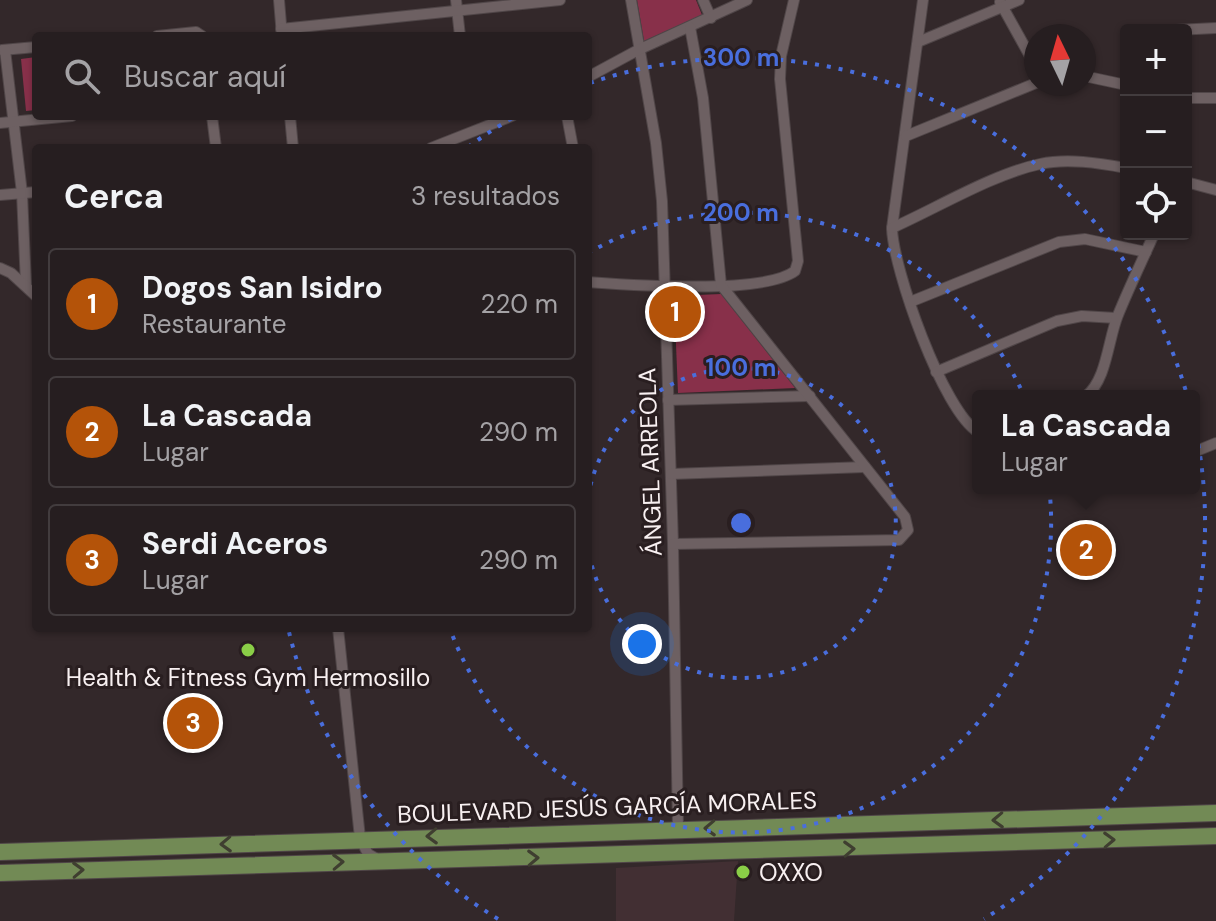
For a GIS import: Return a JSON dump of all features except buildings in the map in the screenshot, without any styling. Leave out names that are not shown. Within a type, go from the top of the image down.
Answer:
[{"type":"main road","name":"BOULEVARD JESÚS GARCÍA MORALES","points":[[0,852],[360,838],[1216,813]]},
{"type":"main road","points":[[762,851],[763,826]]},
{"type":"main road","name":"BOULEVARD JESÚS GARCÍA MORALES","points":[[0,873],[1216,836]]},
{"type":"street","points":[[279,0],[281,32],[560,0]]},
{"type":"street","points":[[456,0],[459,32]]},
{"type":"street","name":"ÁNGEL ARREOLA","points":[[631,0],[656,143],[666,287],[678,829]]},
{"type":"street","points":[[703,0],[711,18]]},
{"type":"street","points":[[592,75],[747,0]]},
{"type":"street","points":[[592,282],[666,287],[721,285],[778,279],[795,271],[798,261],[780,79],[781,56],[794,0]]},
{"type":"street","points":[[923,0],[892,228],[898,267],[936,372],[963,418],[972,426]]},
{"type":"street","points":[[918,42],[1000,4],[1019,0]]},
{"type":"street","points":[[1000,4],[1024,46]]},
{"type":"street","points":[[673,544],[899,540],[908,530],[905,517],[721,285],[703,98],[690,27]]},
{"type":"street","points":[[1192,29],[1216,28]]},
{"type":"street","points":[[32,47],[3,50],[15,121],[32,289]]},
{"type":"street","points":[[1096,79],[1120,84]]},
{"type":"street","points":[[906,136],[1024,88]]},
{"type":"street","points":[[1192,98],[1216,98]]},
{"type":"street","points":[[0,123],[32,120]]},
{"type":"street","points":[[212,120],[216,144]]},
{"type":"street","points":[[290,120],[293,144]]},
{"type":"street","points":[[441,144],[502,120]]},
{"type":"street","points":[[568,120],[572,144]]},
{"type":"street","points":[[892,228],[1013,172],[1042,164],[1120,167]]},
{"type":"street","points":[[1192,184],[1216,190]]},
{"type":"street","points":[[0,195],[32,192]]},
{"type":"street","points":[[910,302],[1059,242],[1085,239],[1146,252]]},
{"type":"street","points":[[1093,390],[1116,318],[1151,240]]},
{"type":"street","points":[[0,268],[32,289]]},
{"type":"street","points":[[936,372],[1057,321],[1082,316],[1116,318]]},
{"type":"street","points":[[668,400],[810,396]]},
{"type":"street","points":[[671,474],[865,467]]},
{"type":"street","points":[[338,632],[360,838],[368,854],[384,861]]},
{"type":"shaded area","points":[[637,0],[696,0],[702,15],[644,41]]},
{"type":"shaded area","points":[[32,58],[32,110],[26,111],[21,59]]},
{"type":"shaded area","points":[[721,294],[795,388],[678,393],[674,296]]},
{"type":"shaded area","points":[[738,861],[734,921],[616,921],[616,868]]},
{"type":"place","name":"Dogos San Isidro","points":[[675,312]]},
{"type":"place","name":"La Cascada","points":[[1086,550]]},
{"type":"place","name":"Health & Fitness Gym Hermosillo","points":[[248,650]]},
{"type":"place","name":"Serdi Aceros","points":[[193,723]]},
{"type":"place","name":"OXXO","points":[[743,872]]}]
